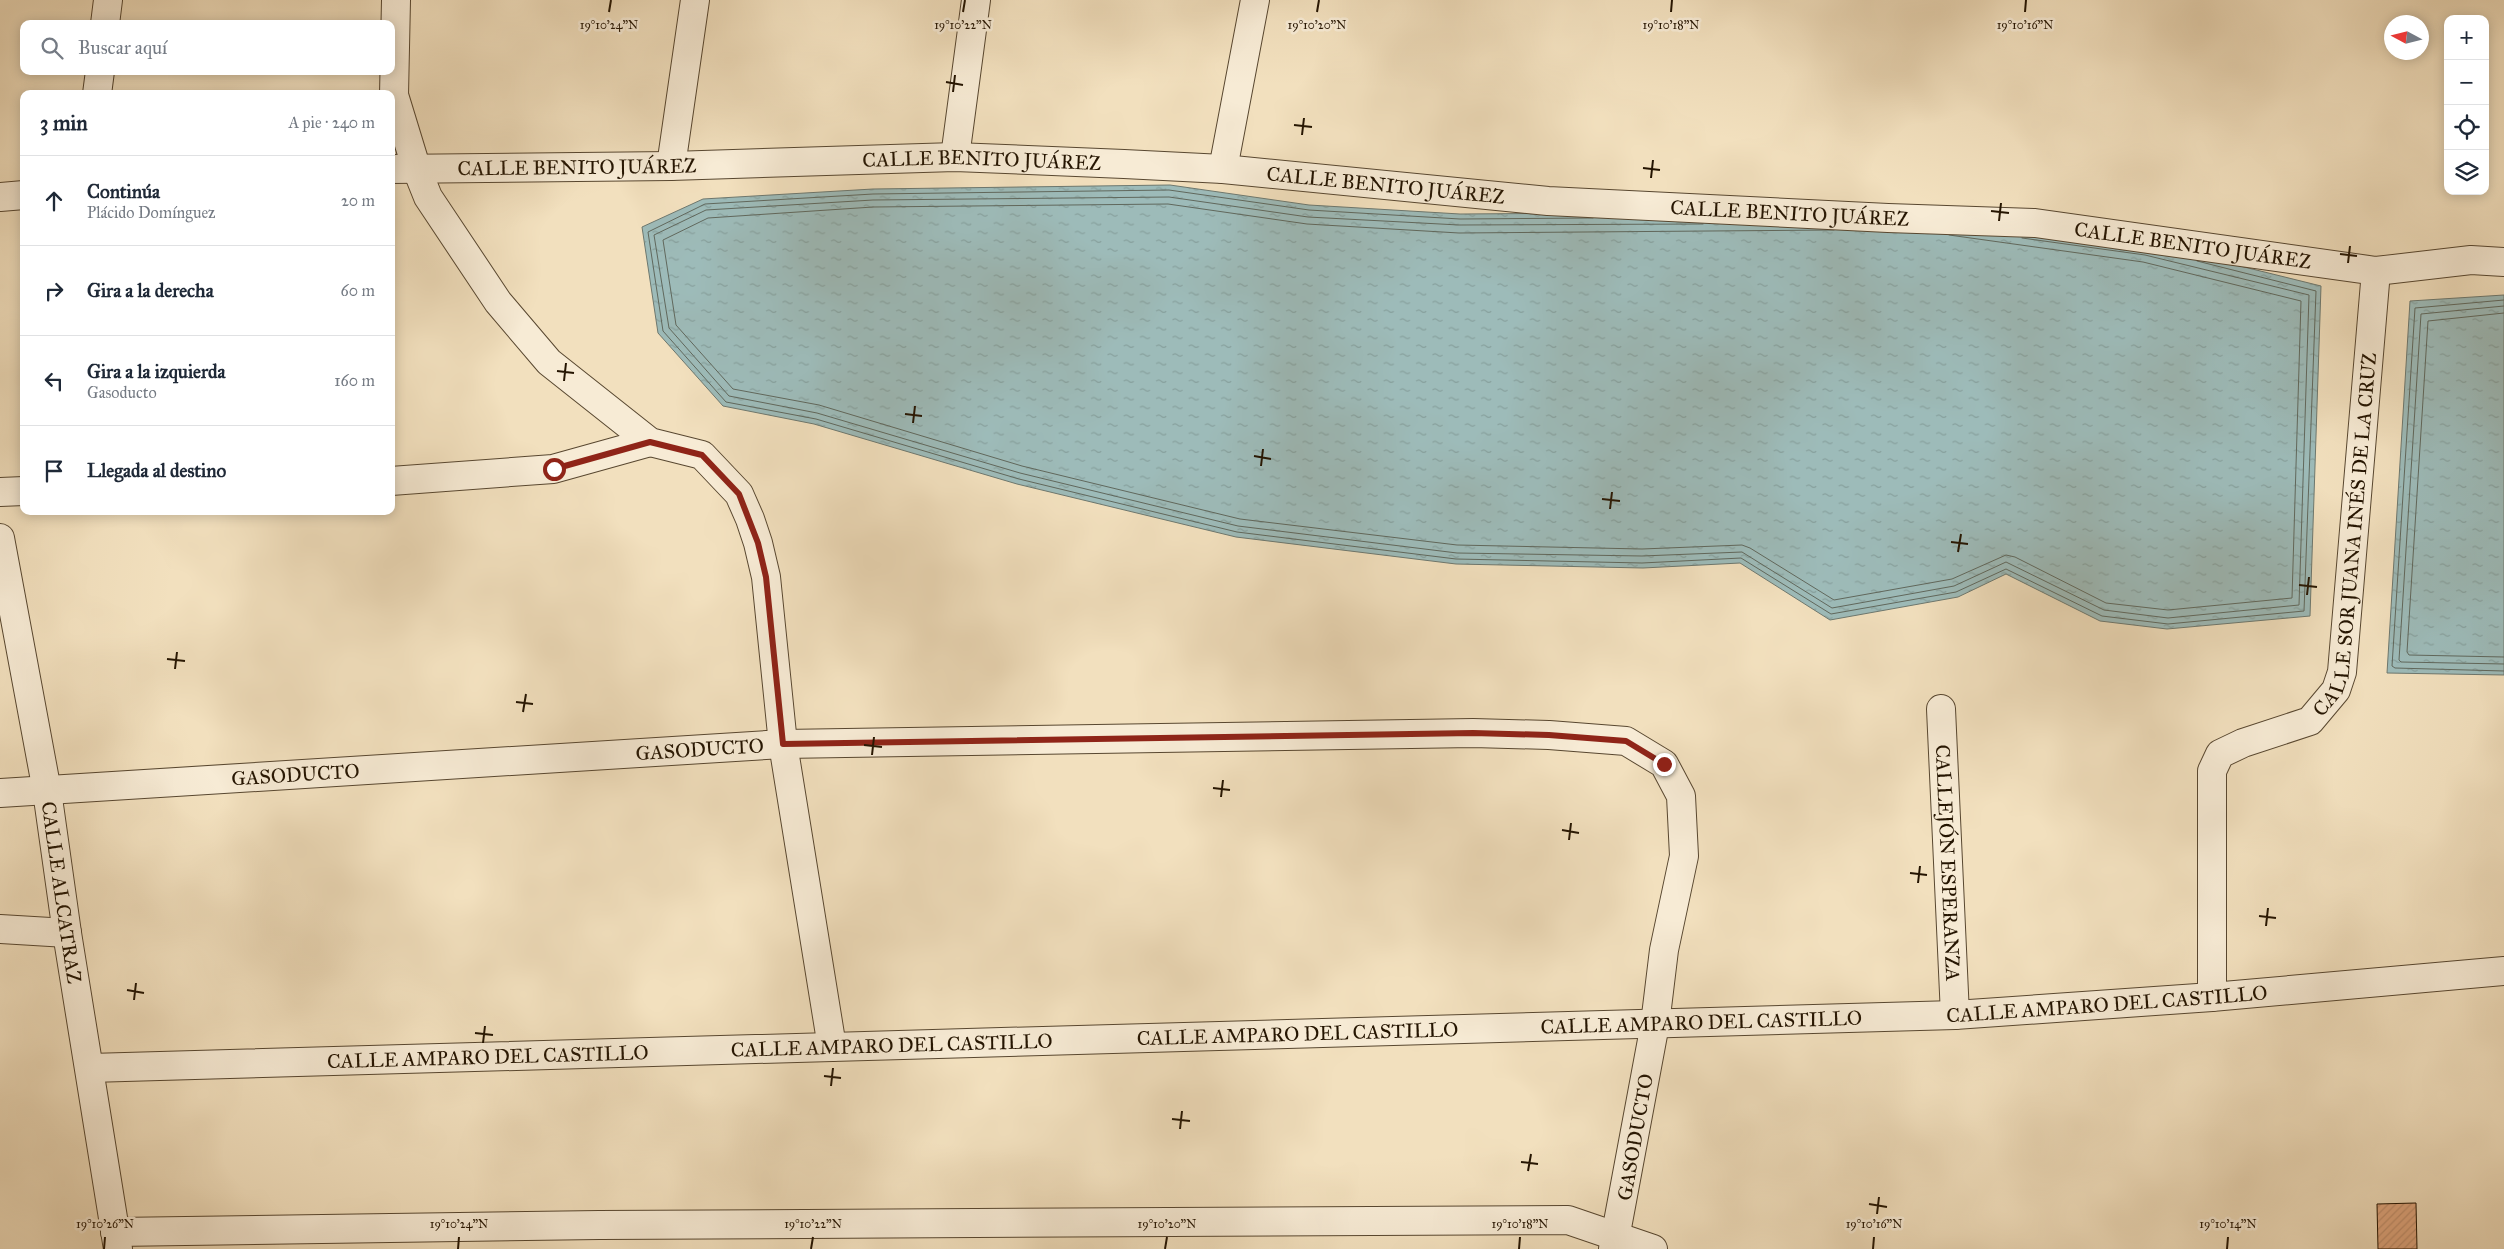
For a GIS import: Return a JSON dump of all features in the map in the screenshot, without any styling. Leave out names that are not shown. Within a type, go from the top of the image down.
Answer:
[{"type":"street","points":[[106,20],[108,0]]},
{"type":"street","points":[[395,48],[396,0]]},
{"type":"street","points":[[671,166],[695,0]]},
{"type":"street","points":[[956,157],[976,0]]},
{"type":"street","points":[[1223,170],[1255,0]]},
{"type":"street","points":[[98,90],[99,75]]},
{"type":"street","points":[[394,75],[394,90]]},
{"type":"street","points":[[395,102],[404,168],[428,197],[498,302],[549,362],[650,442],[702,455],[739,494],[758,543],[766,577],[783,744],[832,1047]]},
{"type":"street","name":"CALLE BENITO JUÁREZ","points":[[404,168],[671,166],[956,157],[1223,170],[1548,202],[2034,223],[2376,271],[2471,260],[2504,262]]},
{"type":"street","points":[[0,197],[20,195]]},
{"type":"street","name":"CALLE SOR JUANA INÉS DE LA CRUZ","points":[[2212,997],[2212,771],[2220,754],[2243,742],[2310,721],[2336,690],[2342,672],[2376,271]]},
{"type":"street","points":[[395,481],[554,469],[650,442]]},
{"type":"street","points":[[0,492],[20,491]]},
{"type":"street","name":"CALLE ALCATRAZ","points":[[0,538],[47,791],[67,933],[117,1240]]},
{"type":"street","name":"CALLEJÓN ESPERANZA","points":[[1941,709],[1955,1015]]},
{"type":"street","name":"GASODUCTO","points":[[0,793],[783,744],[1473,733],[1549,735],[1626,741],[1664,764],[1681,796],[1684,856],[1664,950],[1655,1024],[1615,1243]]},
{"type":"street","points":[[0,929],[67,933]]},
{"type":"street","name":"CALLE AMPARO DEL CASTILLO","points":[[90,1068],[1955,1015],[2212,997],[2504,971]]},
{"type":"street","points":[[117,1240],[599,1237],[1568,1220],[1615,1243],[1653,1249]]},
{"type":"water","points":[[1170,185],[1309,205],[1460,214],[1912,211],[2147,243],[2321,286],[2310,616],[2167,629],[2100,621],[2006,574],[1958,597],[1830,620],[1740,563],[1643,568],[1456,564],[1236,537],[1017,484],[814,424],[723,406],[658,333],[642,227],[703,199],[873,189]]},
{"type":"water","points":[[2504,295],[2504,675],[2387,673],[2410,301]]},
{"type":"building","points":[[2416,1203],[2417,1249],[2378,1249],[2377,1204]]},
{"type":"route","points":[[554,469],[650,442],[702,455],[739,494],[758,543],[766,577],[783,744],[1473,733],[1549,735],[1626,741],[1664,764]]}]
